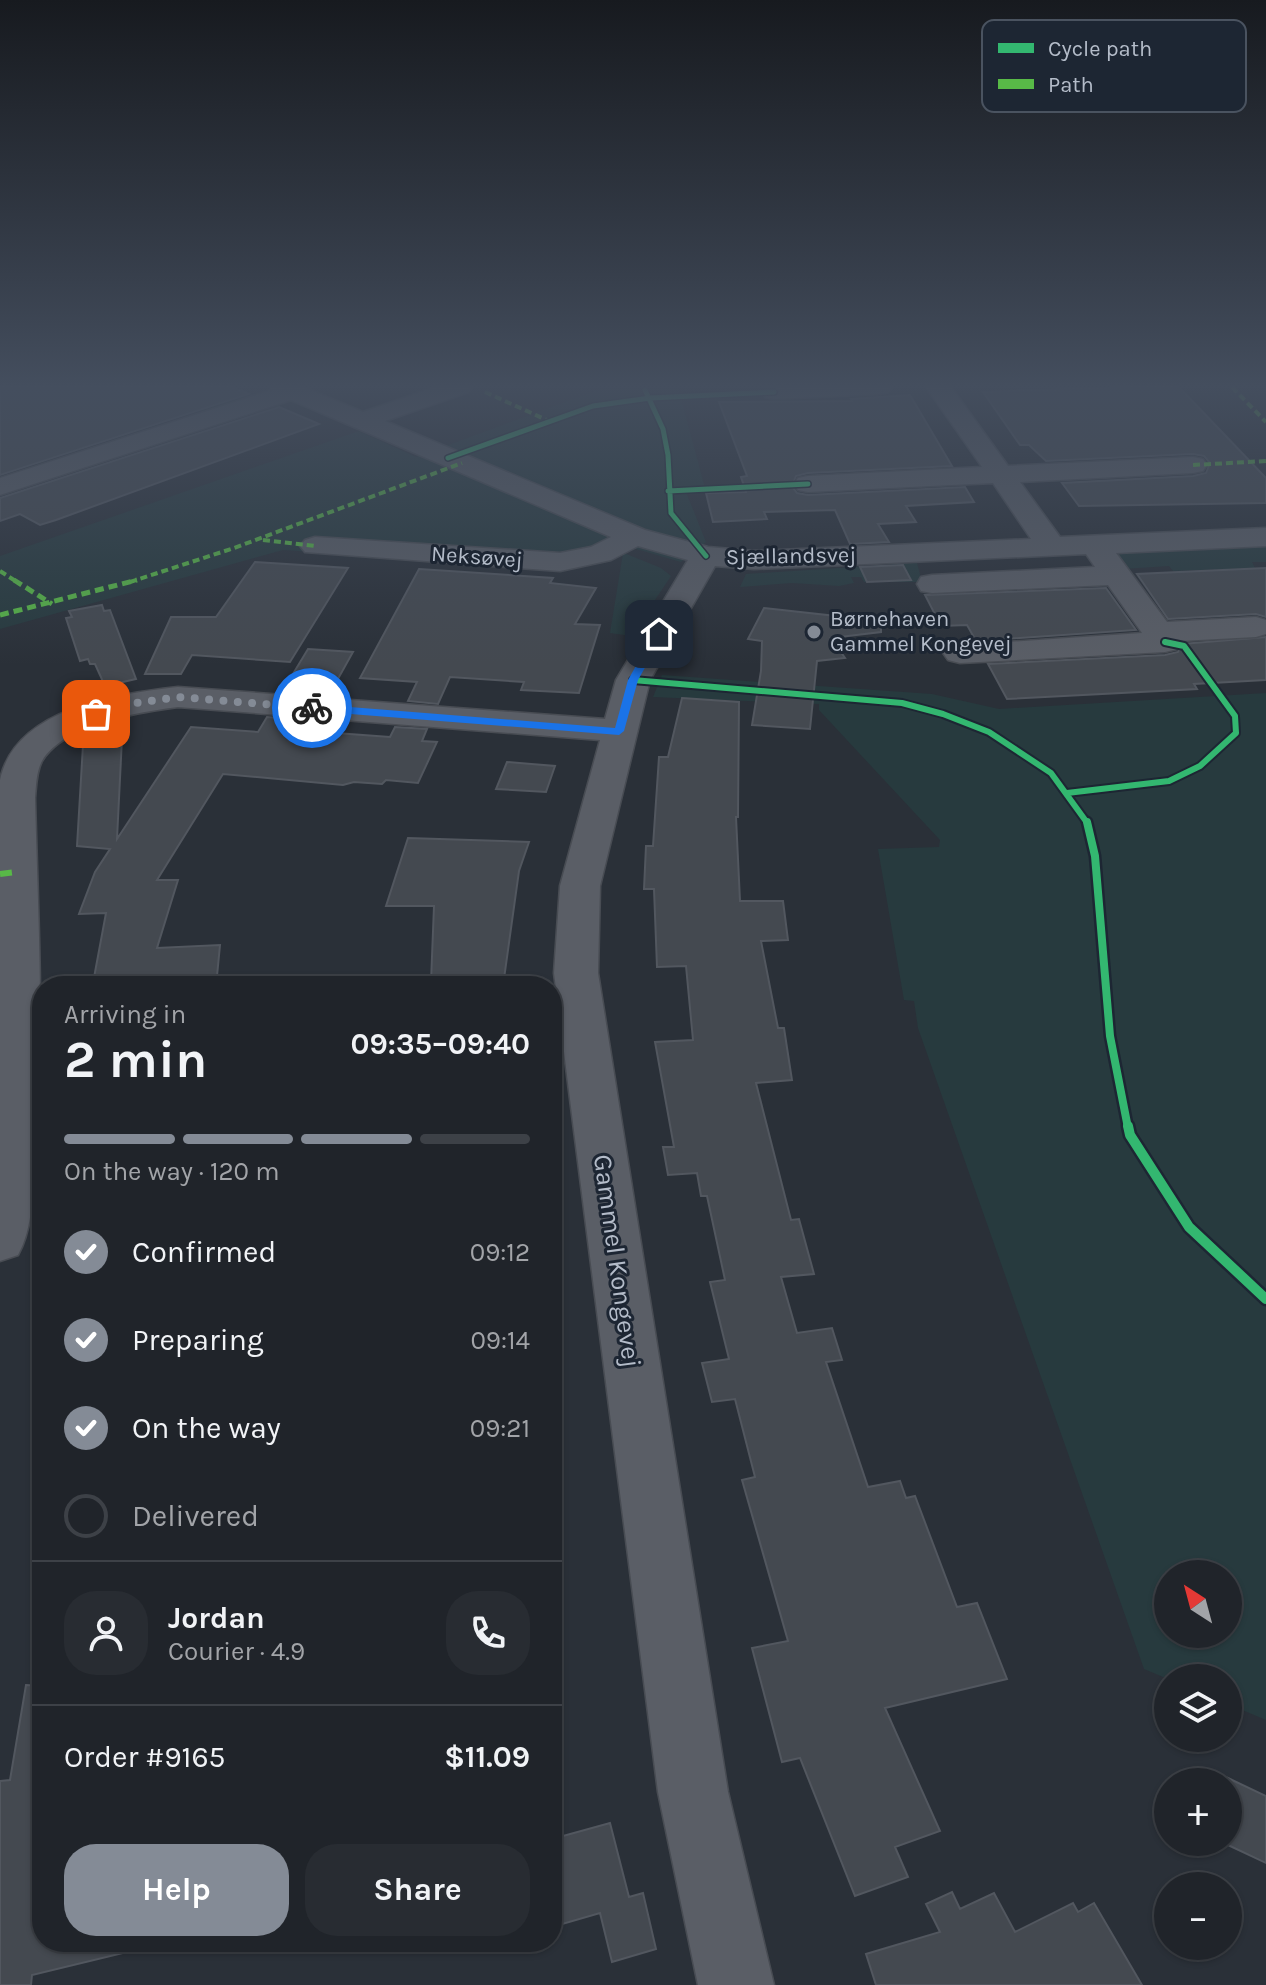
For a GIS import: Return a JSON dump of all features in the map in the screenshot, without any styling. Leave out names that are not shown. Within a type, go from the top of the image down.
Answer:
[{"type":"street","points":[[0,487],[22,480]]},
{"type":"street","name":"Sjællandsvej","points":[[502,480],[635,536],[706,556],[754,560],[1266,537]]},
{"type":"street","points":[[808,484],[901,480]]},
{"type":"street","points":[[1003,480],[1052,547]]},
{"type":"street","points":[[532,542],[583,513]]},
{"type":"street","name":"Neksøvej","points":[[315,546],[532,542],[560,562],[581,559],[635,536]]},
{"type":"street","points":[[960,653],[1165,642],[1094,544]]},
{"type":"street","name":"Gammel Kongevej","points":[[706,556],[633,680],[580,886],[576,973],[693,1792],[736,1985]]},
{"type":"street","points":[[932,584],[1116,575]]},
{"type":"street","points":[[1158,632],[1256,627]]},
{"type":"street","points":[[0,1241],[11,1178],[18,1079],[16,798],[26,757],[43,739],[106,711],[153,699],[178,697],[619,731]]},
{"type":"green space","points":[[219,480],[703,480],[706,492],[686,492],[706,542],[681,562],[633,548],[624,553],[661,568],[671,576],[631,636],[610,633],[623,553],[586,566],[561,569],[283,550],[0,629],[0,556]]},
{"type":"green space","points":[[1266,547],[1266,562],[1252,562],[1255,568],[1173,571],[1169,566],[1123,569],[1111,554]]},
{"type":"green space","points":[[917,563],[922,582],[864,582],[861,577],[851,577],[854,583],[839,586],[792,583],[740,587],[746,574]]},
{"type":"green space","points":[[662,675],[932,694],[999,709],[1266,693],[1266,1720],[1242,1710],[1242,1664],[1154,1664],[1154,1673],[1144,1669],[918,1028],[914,1001],[904,1000],[878,849],[939,847],[940,840],[819,710],[819,704],[653,697]]},
{"type":"building","points":[[56,480],[167,480],[40,525],[20,514],[0,521],[0,498]]},
{"type":"building","points":[[742,480],[795,480],[792,486],[797,493],[808,495],[965,487],[974,502],[906,506],[916,522],[878,524],[889,542],[850,544],[835,510],[764,512],[767,519],[713,522],[706,493],[746,492]]},
{"type":"building","points":[[1266,480],[1266,503],[1079,506],[1062,483]]},
{"type":"building","points":[[255,562],[348,568],[290,662],[192,655],[181,674],[145,674],[171,617],[216,617]]},
{"type":"building","points":[[903,565],[911,580],[867,582],[860,567]]},
{"type":"building","points":[[1266,568],[1266,617],[1256,614],[1168,619],[1137,574]]},
{"type":"building","points":[[419,569],[553,578],[550,583],[596,588],[575,624],[600,625],[579,693],[521,690],[524,682],[450,677],[438,704],[408,701],[417,682],[360,678]]},
{"type":"building","points":[[1106,588],[1136,630],[976,641],[967,625],[941,626],[925,595]]},
{"type":"building","points":[[102,605],[104,611],[110,610],[136,679],[105,686],[95,664],[90,664],[88,659],[80,661],[66,618],[72,617],[69,611]]},
{"type":"building","points":[[764,608],[881,621],[881,632],[831,638],[845,658],[817,661],[810,729],[752,725],[761,671],[762,641],[748,639]]},
{"type":"building","points":[[1266,637],[1266,680],[1194,684],[1197,689],[1007,699],[988,664],[1165,655],[1178,652],[1182,644]]},
{"type":"building","points":[[308,649],[353,652],[329,695],[282,692]]},
{"type":"building","points":[[682,698],[739,702],[736,817],[740,901],[783,901],[788,940],[761,941],[778,1028],[784,1028],[792,1080],[756,1083],[791,1220],[799,1219],[814,1274],[781,1277],[797,1333],[832,1328],[842,1360],[826,1362],[868,1487],[900,1481],[906,1498],[915,1496],[957,1607],[977,1603],[1007,1679],[885,1708],[940,1831],[895,1847],[908,1877],[855,1896],[800,1758],[782,1762],[752,1648],[788,1641],[742,1480],[755,1477],[735,1399],[712,1402],[702,1363],[729,1359],[710,1282],[725,1280],[707,1196],[701,1196],[697,1173],[668,1175],[663,1147],[674,1147],[655,1042],[693,1040],[686,966],[657,967],[654,889],[644,889],[646,846],[653,846],[659,757],[668,757]]},
{"type":"building","points":[[267,717],[315,721],[309,731],[390,737],[395,727],[427,729],[422,741],[437,742],[418,783],[386,780],[382,784],[354,782],[343,785],[223,774],[157,880],[178,880],[157,948],[220,945],[217,976],[94,976],[106,913],[79,914],[95,872],[110,849],[77,846],[83,745],[122,738],[117,839],[191,727],[258,732]]},
{"type":"building","points":[[507,762],[555,766],[546,792],[496,789]]},
{"type":"building","points":[[408,838],[529,842],[519,871],[504,976],[431,976],[434,906],[386,906]]},
{"type":"building","points":[[26,1685],[32,1685],[32,1952],[123,1953],[32,1975],[31,1985],[0,1985],[0,1781],[10,1780]]},
{"type":"building","points":[[1242,1785],[1266,1796],[1266,1863],[1242,1852]]},
{"type":"building","points":[[610,1823],[629,1897],[643,1893],[656,1949],[612,1962],[600,1913],[562,1924],[562,1836]]},
{"type":"building","points":[[952,1892],[960,1909],[994,1893],[1015,1932],[1073,1903],[1078,1912],[1094,1903],[1142,1985],[876,1985],[866,1954],[940,1932],[926,1904]]},
{"type":"marked path","points":[[0,615],[176,567],[418,480]]},
{"type":"marked path","points":[[263,540],[315,546]]},
{"type":"marked path","points":[[0,571],[52,604]]},
{"type":"marked path","points":[[0,874],[16,872]]},
{"type":"cycle path","points":[[669,480],[671,513],[706,556]]},
{"type":"cycle path","points":[[668,491],[808,484]]},
{"type":"cycle path","points":[[1067,793],[1169,781],[1200,766],[1236,733],[1235,716],[1184,646],[1165,642]]},
{"type":"cycle path","points":[[633,680],[902,703],[943,714],[989,732],[1051,773],[1088,823],[1095,856],[1110,1036],[1119,1093],[1130,1135],[1189,1227],[1266,1299]]},
{"type":"way so far","points":[[96,714],[128,704],[178,697],[312,708]]},
{"type":"place","name":"Børnehaven Gammel Kongevej","points":[[814,632]]},
{"type":"route","points":[[312,708],[619,731],[633,680],[659,634]]}]
